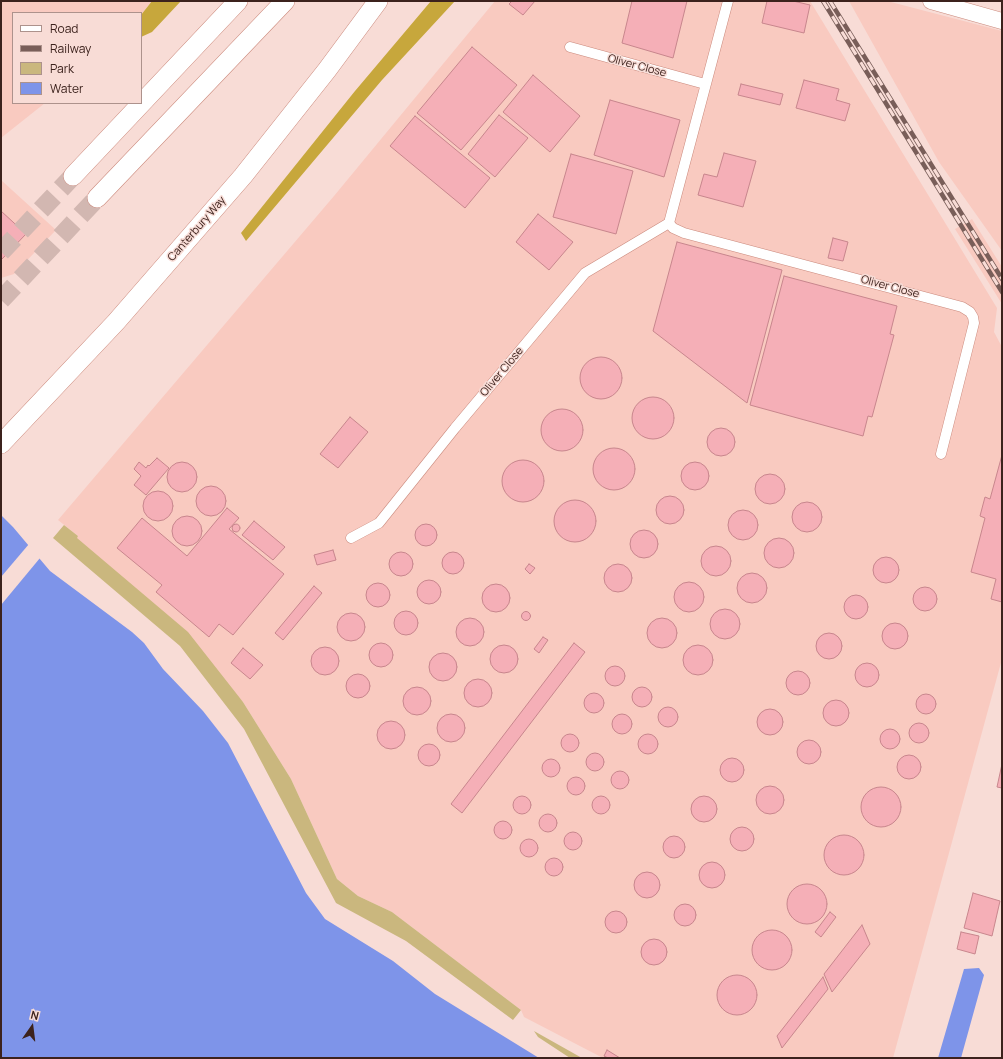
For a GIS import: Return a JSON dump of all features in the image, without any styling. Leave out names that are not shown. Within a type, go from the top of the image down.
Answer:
[{"type":"highway","points":[[142,103],[238,1]]},
{"type":"highway","points":[[97,198],[285,1]]},
{"type":"highway","name":"Canterbury Way","points":[[1,444],[116,322],[243,176],[327,70],[378,1]]},
{"type":"highway","points":[[73,176],[141,104]]},
{"type":"main road","points":[[931,1],[1002,21]]},
{"type":"street","points":[[669,223],[728,1]]},
{"type":"street","name":"Oliver Close","points":[[570,47],[705,84]]},
{"type":"street","name":"Oliver Close","points":[[351,538],[379,523],[455,428],[585,273],[669,223],[673,228],[684,233],[955,305],[970,312],[973,316],[974,323],[941,454]]},
{"type":"shaded area","points":[[1,1],[152,1],[142,14],[142,12],[12,12],[12,104],[44,104],[1,138]]},
{"type":"shaded area","points":[[152,1],[181,1],[152,32],[142,37],[142,14]]},
{"type":"shaded area","points":[[431,1],[455,1],[382,80],[246,241],[241,233],[355,91]]},
{"type":"shaded area","points":[[495,1],[810,1],[997,308],[994,332],[1002,347],[1002,659],[893,1058],[603,1058],[524,1017],[521,1010],[392,912],[358,896],[337,879],[291,779],[243,702],[76,538],[78,536],[58,520],[334,196]]},
{"type":"shaded area","points":[[849,1],[887,1],[1002,31],[1002,251],[939,162]]},
{"type":"shaded area","points":[[1,180],[56,230],[14,274],[1,278]]},
{"type":"shaded area","points":[[972,219],[1002,267],[1002,304],[955,229]]},
{"type":"green space","points":[[64,525],[78,536],[77,538],[188,632],[243,702],[291,779],[337,879],[358,896],[392,912],[521,1010],[513,1020],[406,941],[336,903],[244,729],[180,646],[53,538]]},
{"type":"green space","points":[[534,1031],[582,1058],[570,1058],[538,1037]]},
{"type":"water","points":[[1,515],[50,571],[132,632],[144,643],[163,669],[203,711],[228,743],[306,893],[325,919],[393,961],[435,994],[539,1058],[1,1058]]},
{"type":"water","points":[[979,968],[984,975],[961,1058],[938,1058],[964,969]]},
{"type":"pier","points":[[29,544],[40,558],[1,605],[1,577]]},
{"type":"building","points":[[512,1],[535,1],[523,15],[509,4]]},
{"type":"building","points":[[632,1],[687,1],[673,58],[622,43]]},
{"type":"building","points":[[767,1],[793,1],[810,5],[804,33],[762,23]]},
{"type":"building","points":[[472,47],[517,85],[461,150],[417,113]]},
{"type":"building","points":[[533,75],[580,116],[550,152],[503,112]]},
{"type":"building","points":[[804,80],[839,89],[836,100],[850,104],[845,121],[796,108]]},
{"type":"building","points":[[741,84],[783,94],[780,105],[738,95]]},
{"type":"building","points":[[610,100],[680,120],[664,177],[594,155]]},
{"type":"building","points":[[499,115],[528,138],[495,177],[468,154]]},
{"type":"building","points":[[415,116],[490,178],[465,208],[390,146]]},
{"type":"building","points":[[724,153],[756,161],[743,207],[698,195],[704,174],[717,177]]},
{"type":"building","points":[[571,154],[633,171],[616,234],[553,217]]},
{"type":"building","points":[[1,211],[26,234],[2,259],[1,258]]},
{"type":"building","points":[[538,214],[573,242],[549,270],[516,242]]},
{"type":"building","points":[[833,238],[848,242],[843,261],[828,258]]},
{"type":"building","points":[[677,242],[782,270],[747,403],[653,331]]},
{"type":"building","points":[[784,276],[897,306],[890,334],[894,335],[872,417],[868,416],[863,436],[750,405]]},
{"type":"building","points":[[597,357],[605,357],[613,360],[619,366],[622,378],[619,390],[613,396],[605,399],[597,399],[589,396],[583,390],[580,382],[580,374],[583,366],[589,360]]},
{"type":"building","points":[[649,397],[657,397],[665,400],[671,406],[674,418],[671,430],[665,436],[657,439],[649,439],[641,436],[635,430],[632,422],[632,414],[635,406],[641,400]]},
{"type":"building","points":[[558,409],[566,409],[574,412],[580,418],[583,430],[580,442],[574,448],[566,451],[558,451],[550,448],[544,442],[541,434],[541,426],[544,418],[550,412]]},
{"type":"building","points":[[350,417],[368,432],[338,468],[320,454]]},
{"type":"building","points":[[721,428],[731,432],[735,442],[731,452],[721,456],[711,452],[707,442],[711,432]]},
{"type":"building","points":[[610,448],[618,448],[626,451],[632,457],[635,469],[632,481],[626,487],[618,490],[610,490],[602,487],[596,481],[593,473],[593,465],[596,457],[602,451]]},
{"type":"building","points":[[1002,455],[1002,602],[991,599],[996,579],[971,572],[985,518],[980,516],[985,497],[990,499]]},
{"type":"building","points":[[157,458],[169,468],[146,495],[134,485],[141,476],[134,469],[139,462],[146,468]]},
{"type":"building","points":[[519,460],[527,460],[535,463],[541,469],[544,481],[541,493],[535,499],[527,502],[519,502],[511,499],[505,493],[502,485],[502,477],[505,469],[511,463]]},
{"type":"building","points":[[182,462],[193,466],[197,477],[193,488],[182,492],[171,488],[167,477],[171,466]]},
{"type":"building","points":[[695,462],[705,466],[709,476],[705,486],[695,490],[685,486],[681,476],[685,466]]},
{"type":"building","points":[[770,474],[781,478],[785,489],[781,500],[770,504],[759,500],[755,489],[759,478]]},
{"type":"building","points":[[211,486],[222,490],[226,501],[222,512],[211,516],[200,512],[196,501],[200,490]]},
{"type":"building","points":[[158,491],[169,495],[173,506],[169,517],[158,521],[147,517],[143,506],[147,495]]},
{"type":"building","points":[[670,496],[680,500],[684,510],[680,520],[670,524],[660,520],[656,510],[660,500]]},
{"type":"building","points":[[571,500],[579,500],[587,503],[593,509],[596,521],[593,533],[587,539],[579,542],[571,542],[563,539],[557,533],[554,525],[554,517],[557,509],[563,503]]},
{"type":"building","points":[[807,502],[818,506],[822,517],[818,528],[807,532],[796,528],[792,517],[796,506]]},
{"type":"building","points":[[227,508],[239,518],[229,529],[284,574],[233,635],[219,624],[209,637],[156,592],[162,585],[117,548],[142,518],[187,556]]},
{"type":"building","points":[[743,510],[754,514],[758,525],[754,536],[743,540],[732,536],[728,525],[732,514]]},
{"type":"building","points":[[187,516],[198,520],[202,531],[198,542],[187,546],[176,542],[172,531],[176,520]]},
{"type":"building","points":[[254,521],[285,547],[273,560],[242,535]]},
{"type":"building","points":[[234,524],[238,524],[240,528],[238,532],[234,532],[232,530],[232,526]]},
{"type":"building","points":[[426,524],[434,527],[437,535],[434,543],[426,546],[418,543],[415,535],[418,527]]},
{"type":"building","points":[[644,530],[654,534],[658,544],[654,554],[644,558],[634,554],[630,544],[634,534]]},
{"type":"building","points":[[779,538],[790,542],[794,553],[790,564],[779,568],[768,564],[764,553],[768,542]]},
{"type":"building","points":[[716,546],[727,550],[731,561],[727,572],[716,576],[705,572],[701,561],[705,550]]},
{"type":"building","points":[[333,550],[336,560],[317,565],[314,555]]},
{"type":"building","points":[[401,552],[410,555],[413,564],[410,573],[401,576],[392,573],[389,564],[392,555]]},
{"type":"building","points":[[453,552],[461,555],[464,563],[461,571],[453,574],[445,571],[442,563],[445,555]]},
{"type":"building","points":[[886,557],[896,560],[899,570],[896,580],[886,583],[876,580],[873,570],[876,560]]},
{"type":"building","points":[[529,564],[535,568],[530,574],[525,569]]},
{"type":"building","points":[[618,564],[628,568],[632,578],[628,588],[618,592],[608,588],[604,578],[608,568]]},
{"type":"building","points":[[752,573],[763,577],[767,588],[763,599],[752,603],[741,599],[737,588],[741,577]]},
{"type":"building","points":[[429,580],[438,583],[441,592],[438,601],[429,604],[420,601],[417,592],[420,583]]},
{"type":"building","points":[[689,582],[700,586],[704,597],[700,608],[689,612],[678,608],[674,597],[678,586]]},
{"type":"building","points":[[378,583],[387,586],[390,595],[387,604],[378,607],[369,604],[366,595],[369,586]]},
{"type":"building","points":[[496,584],[502,585],[506,588],[509,592],[509,604],[506,608],[502,611],[496,612],[490,611],[486,608],[483,604],[482,598],[483,592],[486,588],[490,585]]},
{"type":"building","points":[[314,586],[322,593],[283,640],[275,633]]},
{"type":"building","points":[[925,587],[933,591],[937,599],[933,607],[925,611],[917,607],[913,599],[917,591]]},
{"type":"building","points":[[856,595],[864,599],[868,607],[864,615],[856,619],[848,615],[844,607],[848,599]]},
{"type":"building","points":[[725,609],[736,613],[740,624],[736,635],[725,639],[714,635],[710,624],[714,613]]},
{"type":"building","points":[[406,611],[415,614],[418,623],[415,632],[406,635],[397,632],[394,623],[397,614]]},
{"type":"building","points":[[526,611],[531,616],[526,621],[521,616]]},
{"type":"building","points":[[351,613],[361,617],[365,627],[361,637],[351,641],[341,637],[337,627],[341,617]]},
{"type":"building","points":[[470,618],[476,619],[480,622],[483,626],[483,638],[480,642],[476,645],[470,646],[464,645],[460,642],[457,638],[456,632],[457,626],[460,622],[464,619]]},
{"type":"building","points":[[662,618],[673,622],[677,633],[673,644],[662,648],[651,644],[647,633],[651,622]]},
{"type":"building","points":[[895,623],[905,626],[908,636],[905,646],[895,649],[885,646],[882,636],[885,626]]},
{"type":"building","points":[[829,633],[838,637],[842,646],[838,655],[829,659],[820,655],[816,646],[820,637]]},
{"type":"building","points":[[543,637],[548,640],[539,653],[534,649]]},
{"type":"building","points":[[381,643],[390,646],[393,655],[390,664],[381,667],[372,664],[369,655],[372,646]]},
{"type":"building","points":[[574,643],[585,652],[462,813],[451,804]]},
{"type":"building","points":[[504,645],[510,646],[514,649],[517,653],[517,665],[514,669],[510,672],[504,673],[498,672],[494,669],[491,665],[490,659],[491,653],[494,649],[498,646]]},
{"type":"building","points":[[698,645],[709,649],[713,660],[709,671],[698,675],[687,671],[683,660],[687,649]]},
{"type":"building","points":[[325,647],[335,651],[339,661],[335,671],[325,675],[315,671],[311,661],[315,651]]},
{"type":"building","points":[[243,648],[263,665],[250,679],[231,663]]},
{"type":"building","points":[[443,653],[449,654],[453,657],[456,661],[456,673],[453,677],[449,680],[443,681],[437,680],[433,677],[430,673],[429,667],[430,661],[433,657],[437,654]]},
{"type":"building","points":[[867,663],[875,667],[879,675],[875,683],[867,687],[859,683],[855,675],[859,667]]},
{"type":"building","points":[[615,666],[622,669],[625,676],[622,683],[615,686],[608,683],[605,676],[608,669]]},
{"type":"building","points":[[798,671],[806,675],[810,683],[806,691],[798,695],[790,691],[786,683],[790,675]]},
{"type":"building","points":[[358,674],[367,677],[370,686],[367,695],[358,698],[349,695],[346,686],[349,677]]},
{"type":"building","points":[[478,679],[484,680],[488,683],[491,687],[491,699],[488,703],[484,706],[478,707],[472,706],[468,703],[465,699],[464,693],[465,687],[468,683],[472,680]]},
{"type":"building","points":[[417,687],[423,688],[427,691],[430,695],[430,707],[427,711],[423,714],[417,715],[411,714],[407,711],[404,707],[403,701],[404,695],[407,691],[411,688]]},
{"type":"building","points":[[642,687],[649,690],[652,697],[649,704],[642,707],[635,704],[632,697],[635,690]]},
{"type":"building","points":[[594,693],[601,696],[604,703],[601,710],[594,713],[587,710],[584,703],[587,696]]},
{"type":"building","points":[[926,694],[933,697],[936,704],[933,711],[926,714],[919,711],[916,704],[919,697]]},
{"type":"building","points":[[836,700],[845,704],[849,713],[845,722],[836,726],[827,722],[823,713],[827,704]]},
{"type":"building","points":[[668,707],[675,710],[678,717],[675,724],[668,727],[661,724],[658,717],[661,710]]},
{"type":"building","points":[[770,709],[779,713],[783,722],[779,731],[770,735],[761,731],[757,722],[761,713]]},
{"type":"building","points":[[451,714],[457,715],[461,718],[464,722],[464,734],[461,738],[457,741],[451,742],[445,741],[441,738],[438,734],[437,728],[438,722],[441,718],[445,715]]},
{"type":"building","points":[[622,714],[629,717],[632,724],[629,731],[622,734],[615,731],[612,724],[615,717]]},
{"type":"building","points":[[391,721],[397,722],[401,725],[404,729],[404,741],[401,745],[397,748],[391,749],[385,748],[381,745],[378,741],[377,735],[378,729],[381,725],[385,722]]},
{"type":"building","points":[[919,723],[926,726],[929,733],[926,740],[919,743],[912,740],[909,733],[912,726]]},
{"type":"building","points":[[890,729],[897,732],[900,739],[897,746],[890,749],[883,746],[880,739],[883,732]]},
{"type":"building","points":[[570,734],[576,737],[579,743],[576,749],[570,752],[564,749],[561,743],[564,737]]},
{"type":"building","points":[[648,734],[655,737],[658,744],[655,751],[648,754],[641,751],[638,744],[641,737]]},
{"type":"building","points":[[809,740],[817,744],[821,752],[817,760],[809,764],[801,760],[797,752],[801,744]]},
{"type":"building","points":[[429,744],[437,747],[440,755],[437,763],[429,766],[421,763],[418,755],[421,747]]},
{"type":"building","points":[[595,753],[601,756],[604,762],[601,768],[595,771],[589,768],[586,762],[589,756]]},
{"type":"building","points":[[909,755],[917,759],[921,767],[917,775],[909,779],[901,775],[897,767],[901,759]]},
{"type":"building","points":[[732,758],[737,759],[743,765],[743,775],[737,781],[732,782],[727,781],[721,775],[720,770],[721,765],[727,759]]},
{"type":"building","points":[[551,759],[557,762],[560,768],[557,774],[551,777],[545,774],[542,768],[545,762]]},
{"type":"building","points":[[1002,764],[1002,788],[997,787]]},
{"type":"building","points":[[620,771],[626,774],[629,780],[626,786],[620,789],[614,786],[611,780],[614,774]]},
{"type":"building","points":[[576,777],[582,780],[585,786],[582,792],[576,795],[570,792],[567,786],[570,780]]},
{"type":"building","points":[[770,786],[780,790],[784,800],[780,810],[770,814],[760,810],[756,800],[760,790]]},
{"type":"building","points":[[881,787],[895,793],[901,807],[895,821],[881,827],[867,821],[861,807],[867,793]]},
{"type":"building","points":[[522,796],[528,799],[531,805],[528,811],[522,814],[516,811],[513,805],[516,799]]},
{"type":"building","points":[[601,796],[607,799],[610,805],[607,811],[601,814],[595,811],[592,805],[595,799]]},
{"type":"building","points":[[704,796],[713,800],[717,809],[713,818],[704,822],[695,818],[691,809],[695,800]]},
{"type":"building","points":[[548,814],[554,817],[557,823],[554,829],[548,832],[542,829],[539,823],[542,817]]},
{"type":"building","points":[[503,821],[509,824],[512,830],[509,836],[503,839],[497,836],[494,830],[497,824]]},
{"type":"building","points":[[742,827],[747,828],[753,834],[753,844],[747,850],[742,851],[737,850],[731,844],[730,839],[731,834],[737,828]]},
{"type":"building","points":[[573,832],[579,835],[582,841],[579,847],[573,850],[567,847],[564,841],[567,835]]},
{"type":"building","points":[[844,835],[858,841],[864,855],[858,869],[844,875],[830,869],[824,855],[830,841]]},
{"type":"building","points":[[674,836],[682,839],[685,847],[682,855],[674,858],[666,855],[663,847],[666,839]]},
{"type":"building","points":[[529,839],[535,842],[538,848],[535,854],[529,857],[523,854],[520,848],[523,842]]},
{"type":"building","points":[[554,858],[560,861],[563,867],[560,873],[554,876],[548,873],[545,867],[548,861]]},
{"type":"building","points":[[712,862],[721,866],[725,875],[721,884],[712,888],[703,884],[699,875],[703,866]]},
{"type":"building","points":[[647,872],[656,876],[660,885],[656,894],[647,898],[638,894],[634,885],[638,876]]},
{"type":"building","points":[[807,884],[821,890],[827,904],[821,918],[807,924],[793,918],[787,904],[793,890]]},
{"type":"building","points":[[973,893],[1000,901],[992,936],[964,928]]},
{"type":"building","points":[[685,904],[693,907],[696,915],[693,923],[685,926],[677,923],[674,915],[677,907]]},
{"type":"building","points":[[616,911],[624,914],[627,922],[624,930],[616,933],[608,930],[605,922],[608,914]]},
{"type":"building","points":[[830,912],[836,917],[821,937],[815,932]]},
{"type":"building","points":[[862,925],[870,944],[832,992],[824,974]]},
{"type":"building","points":[[772,930],[786,936],[792,950],[786,964],[772,970],[758,964],[752,950],[758,936]]},
{"type":"building","points":[[961,932],[979,936],[975,954],[957,949]]},
{"type":"building","points":[[654,939],[663,943],[667,952],[663,961],[654,965],[645,961],[641,952],[645,943]]},
{"type":"building","points":[[737,975],[751,981],[757,995],[751,1009],[737,1015],[723,1009],[717,995],[723,981]]},
{"type":"building","points":[[823,977],[828,989],[782,1048],[777,1036]]},
{"type":"building","points":[[607,1050],[620,1058],[608,1058],[604,1056]]},
{"type":"tunnel","points":[[1,252],[73,176]]},
{"type":"tunnel","points":[[1,300],[97,198]]},
{"type":"railway","points":[[823,1],[1002,292]]},
{"type":"railway","points":[[830,1],[1002,279]]}]
